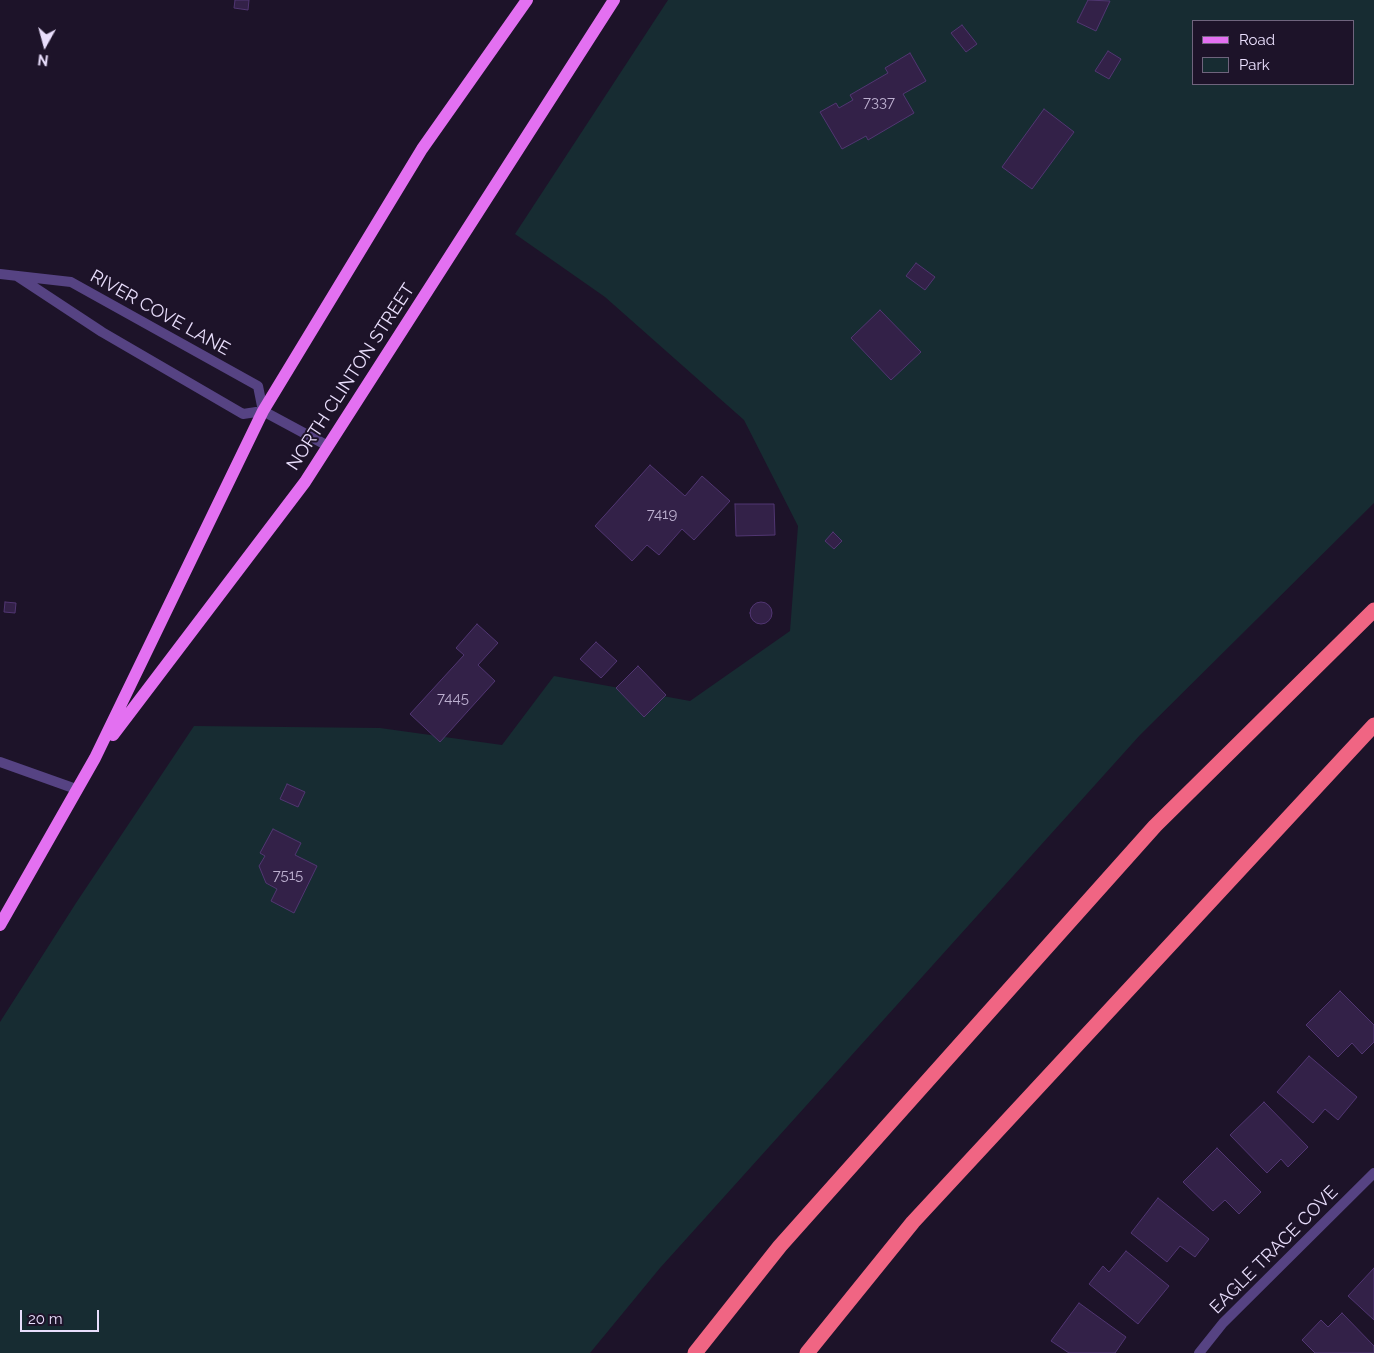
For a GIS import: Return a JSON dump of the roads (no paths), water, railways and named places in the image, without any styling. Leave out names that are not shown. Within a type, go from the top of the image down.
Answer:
[{"type":"highway","points":[[696,1353],[780,1246],[1155,826],[1374,610]]},
{"type":"highway","points":[[807,1353],[913,1222],[1374,725]]},
{"type":"main road","name":"NORTH CLINTON STREET","points":[[0,925],[95,758],[263,411],[422,148],[527,0]]},
{"type":"main road","name":"NORTH CLINTON STREET","points":[[95,758],[305,482],[614,0]]},
{"type":"street","name":"RIVER COVE LANE","points":[[0,274],[71,282],[258,386],[263,411]]},
{"type":"street","name":"RIVER COVE LANE","points":[[17,276],[102,332],[243,414],[263,411],[328,446]]},
{"type":"street","points":[[0,762],[76,790]]},
{"type":"street","name":"EAGLE TRACE COVE","points":[[1199,1353],[1223,1324],[1374,1173]]}]
